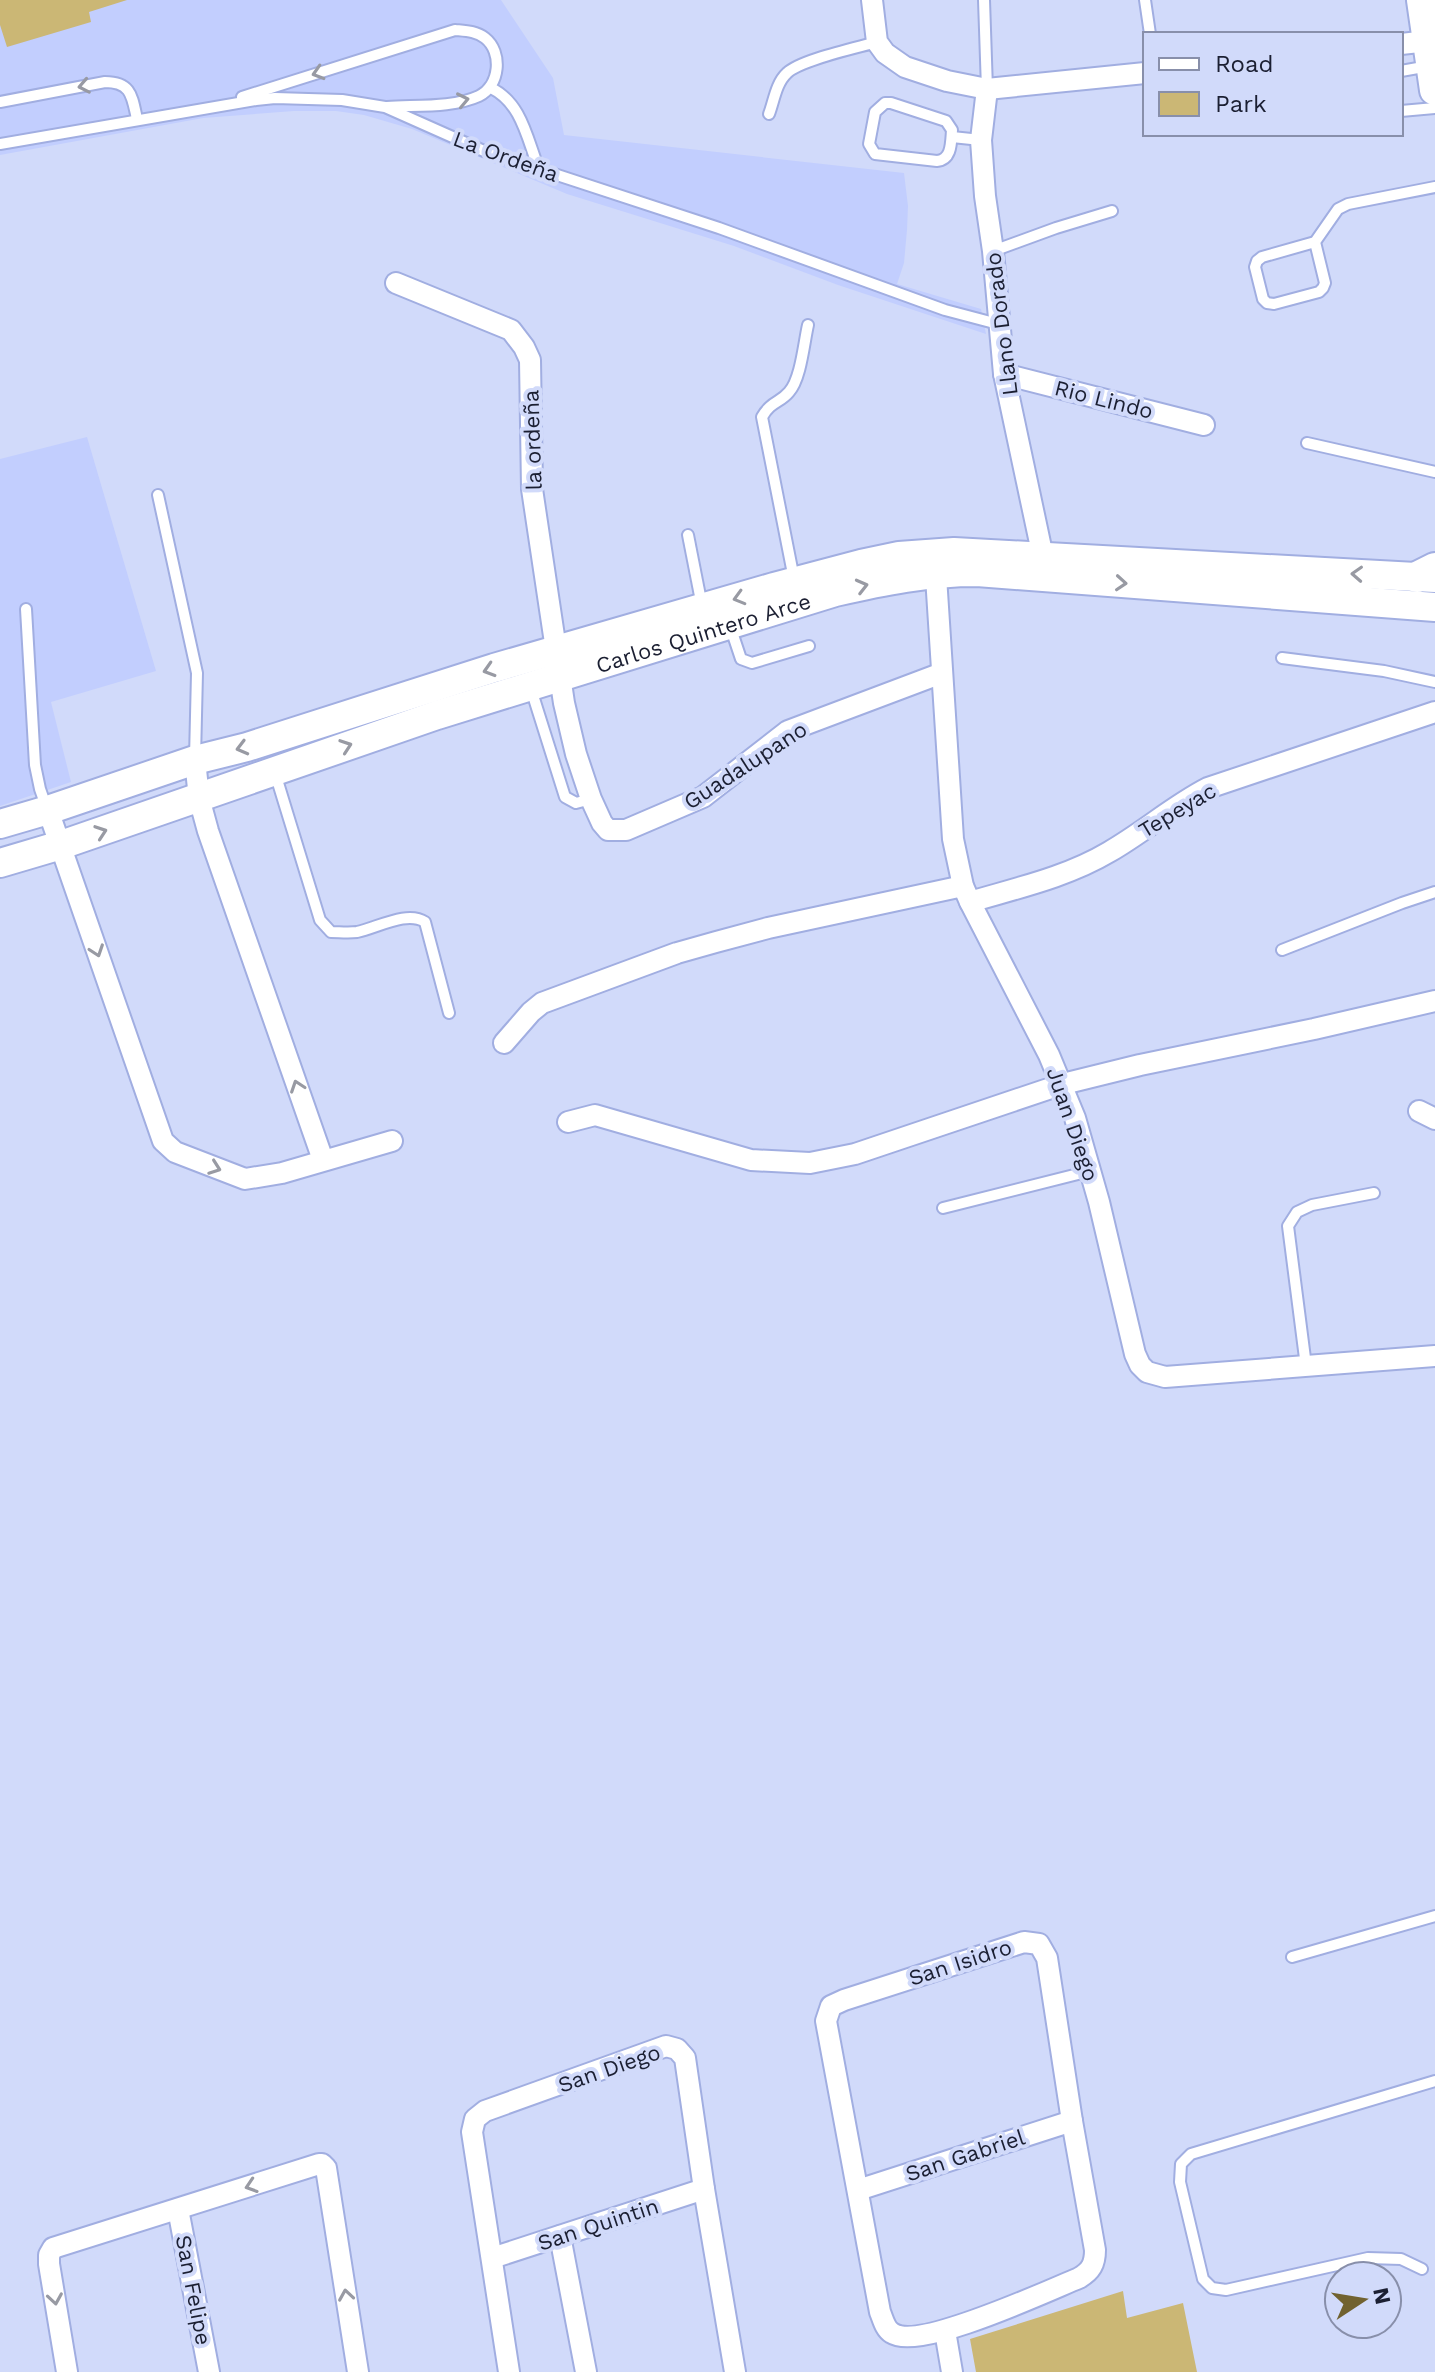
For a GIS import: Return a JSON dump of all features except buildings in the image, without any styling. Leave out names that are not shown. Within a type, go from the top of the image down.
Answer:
[{"type":"main road","points":[[1422,0],[1424,60]]},
{"type":"main road","name":"Carlos Quintero Arce","points":[[559,664],[703,608],[899,556],[977,572],[1248,580],[1429,575]]},
{"type":"main road","name":"Carlos Quintero Arce","points":[[0,824],[195,760],[559,664],[729,625],[935,563],[1043,557],[1248,580],[1435,607]]},
{"type":"main road","name":"Carlos Quintero Arce","points":[[0,863],[61,845],[423,720],[528,673]]},
{"type":"street","points":[[872,0],[877,42],[885,53],[905,67],[947,81],[987,89],[1143,73]]},
{"type":"street","name":"Llano Dorado","points":[[987,89],[981,140],[998,324],[1004,374],[1043,557]]},
{"type":"street","name":"la ordeña","points":[[396,283],[511,330],[530,360],[532,489],[559,664]]},
{"type":"street","name":"Rio Lindo","points":[[1004,374],[1204,425]]},
{"type":"street","name":"Juan Diego","points":[[935,563],[953,839],[966,894],[1063,1084],[1090,1171],[1130,1341],[1140,1365],[1147,1372],[1165,1377],[1435,1356]]},
{"type":"street","name":"Guadalupano","points":[[559,664],[576,754],[591,799],[608,830],[626,830],[703,797],[788,731],[942,673]]},
{"type":"street","name":"Tepeyac","points":[[504,1043],[542,1003],[677,953],[768,928],[966,894],[1083,866],[1208,788],[1435,712]]},
{"type":"street","points":[[195,760],[199,798],[208,831],[323,1160]]},
{"type":"street","points":[[48,810],[163,1141],[175,1152],[245,1179],[282,1173],[392,1141]]},
{"type":"street","points":[[568,1122],[589,1116],[604,1117],[751,1160],[810,1163],[855,1154],[1063,1084],[1435,1001]]},
{"type":"street","name":"San Isidro","points":[[1024,1942],[1039,1944],[1047,1958],[1072,2121],[1095,2250],[1095,2262],[1089,2272],[945,2331],[905,2337],[892,2333],[880,2312],[826,2021],[831,2006],[1024,1942]]},
{"type":"street","name":"San Diego","points":[[509,2372],[472,2132],[475,2119],[485,2111],[666,2046],[677,2049],[685,2058],[735,2372]]},
{"type":"street","name":"San Gabriel","points":[[858,2190],[1072,2121]]},
{"type":"street","points":[[67,2372],[49,2264],[53,2248],[319,2164],[325,2166],[358,2372]]},
{"type":"street","name":"San Quintin","points":[[492,2258],[704,2189]]},
{"type":"street","name":"San Felipe","points":[[178,2209],[209,2372]]},
{"type":"street","points":[[560,2236],[586,2372]]},
{"type":"street","points":[[945,2331],[952,2372]]},
{"type":"lane","points":[[984,0],[987,89]]},
{"type":"lane","points":[[1145,0],[1150,32]]},
{"type":"lane","points":[[207,107],[455,30],[473,32],[487,39],[495,53],[497,65],[491,88],[461,101],[385,107]]},
{"type":"lane","points":[[769,114],[780,81],[788,71],[877,42]]},
{"type":"lane","points":[[1403,70],[1424,60]]},
{"type":"lane","points":[[0,102],[117,82],[132,95],[137,119]]},
{"type":"lane","points":[[491,88],[505,95],[517,111],[539,169]]},
{"type":"lane","name":"La Ordeña","points":[[0,144],[275,98],[342,100],[385,107],[484,151],[719,228],[945,310],[998,324]]},
{"type":"lane","points":[[885,103],[946,121],[952,130],[952,137],[949,155],[942,161],[875,154],[869,144],[875,112],[885,103]]},
{"type":"lane","points":[[1403,111],[1435,108]]},
{"type":"lane","points":[[952,137],[981,140]]},
{"type":"lane","points":[[1315,242],[1325,283],[1323,288],[1319,292],[1274,304],[1267,303],[1263,299],[1255,267],[1262,257],[1315,242],[1338,209],[1348,204],[1435,187]]},
{"type":"lane","points":[[993,251],[1112,211]]},
{"type":"lane","points":[[795,582],[762,417],[768,406],[788,394],[795,383],[808,325]]},
{"type":"lane","points":[[1307,443],[1435,472]]},
{"type":"lane","points":[[158,495],[197,673],[195,760]]},
{"type":"lane","points":[[688,535],[703,608]]},
{"type":"lane","points":[[26,609],[35,765],[48,810]]},
{"type":"lane","points":[[729,625],[741,659],[745,662],[752,663],[809,646]]},
{"type":"lane","points":[[1282,658],[1384,671],[1435,682]]},
{"type":"lane","points":[[528,673],[565,797],[576,803],[591,799]]},
{"type":"lane","points":[[274,771],[320,920],[331,932],[353,933],[406,918],[418,918],[425,922],[449,1013]]},
{"type":"lane","points":[[1282,950],[1435,892]]},
{"type":"lane","points":[[943,1208],[1090,1171]]},
{"type":"lane","points":[[1306,1366],[1288,1226],[1297,1212],[1312,1205],[1374,1193]]},
{"type":"lane","points":[[1292,1957],[1435,1916]]},
{"type":"lane","points":[[1422,2269],[1401,2259],[1368,2258],[1226,2290],[1212,2288],[1203,2279],[1180,2182],[1181,2164],[1191,2154],[1435,2081]]},
{"type":"shaded area","points":[[0,0],[501,0],[553,78],[564,135],[904,173],[907,230],[904,263],[897,284],[981,309],[986,334],[838,285],[734,246],[567,194],[412,129],[364,115],[294,111],[203,118],[0,155]]},
{"type":"shaded area","points":[[87,437],[156,671],[51,702],[71,782],[0,806],[0,459]]},
{"type":"green space","points":[[0,0],[127,0],[89,12],[91,22],[7,47],[0,25]]},
{"type":"green space","points":[[1123,2291],[1127,2318],[1183,2303],[1197,2372],[976,2372],[970,2339]]}]
